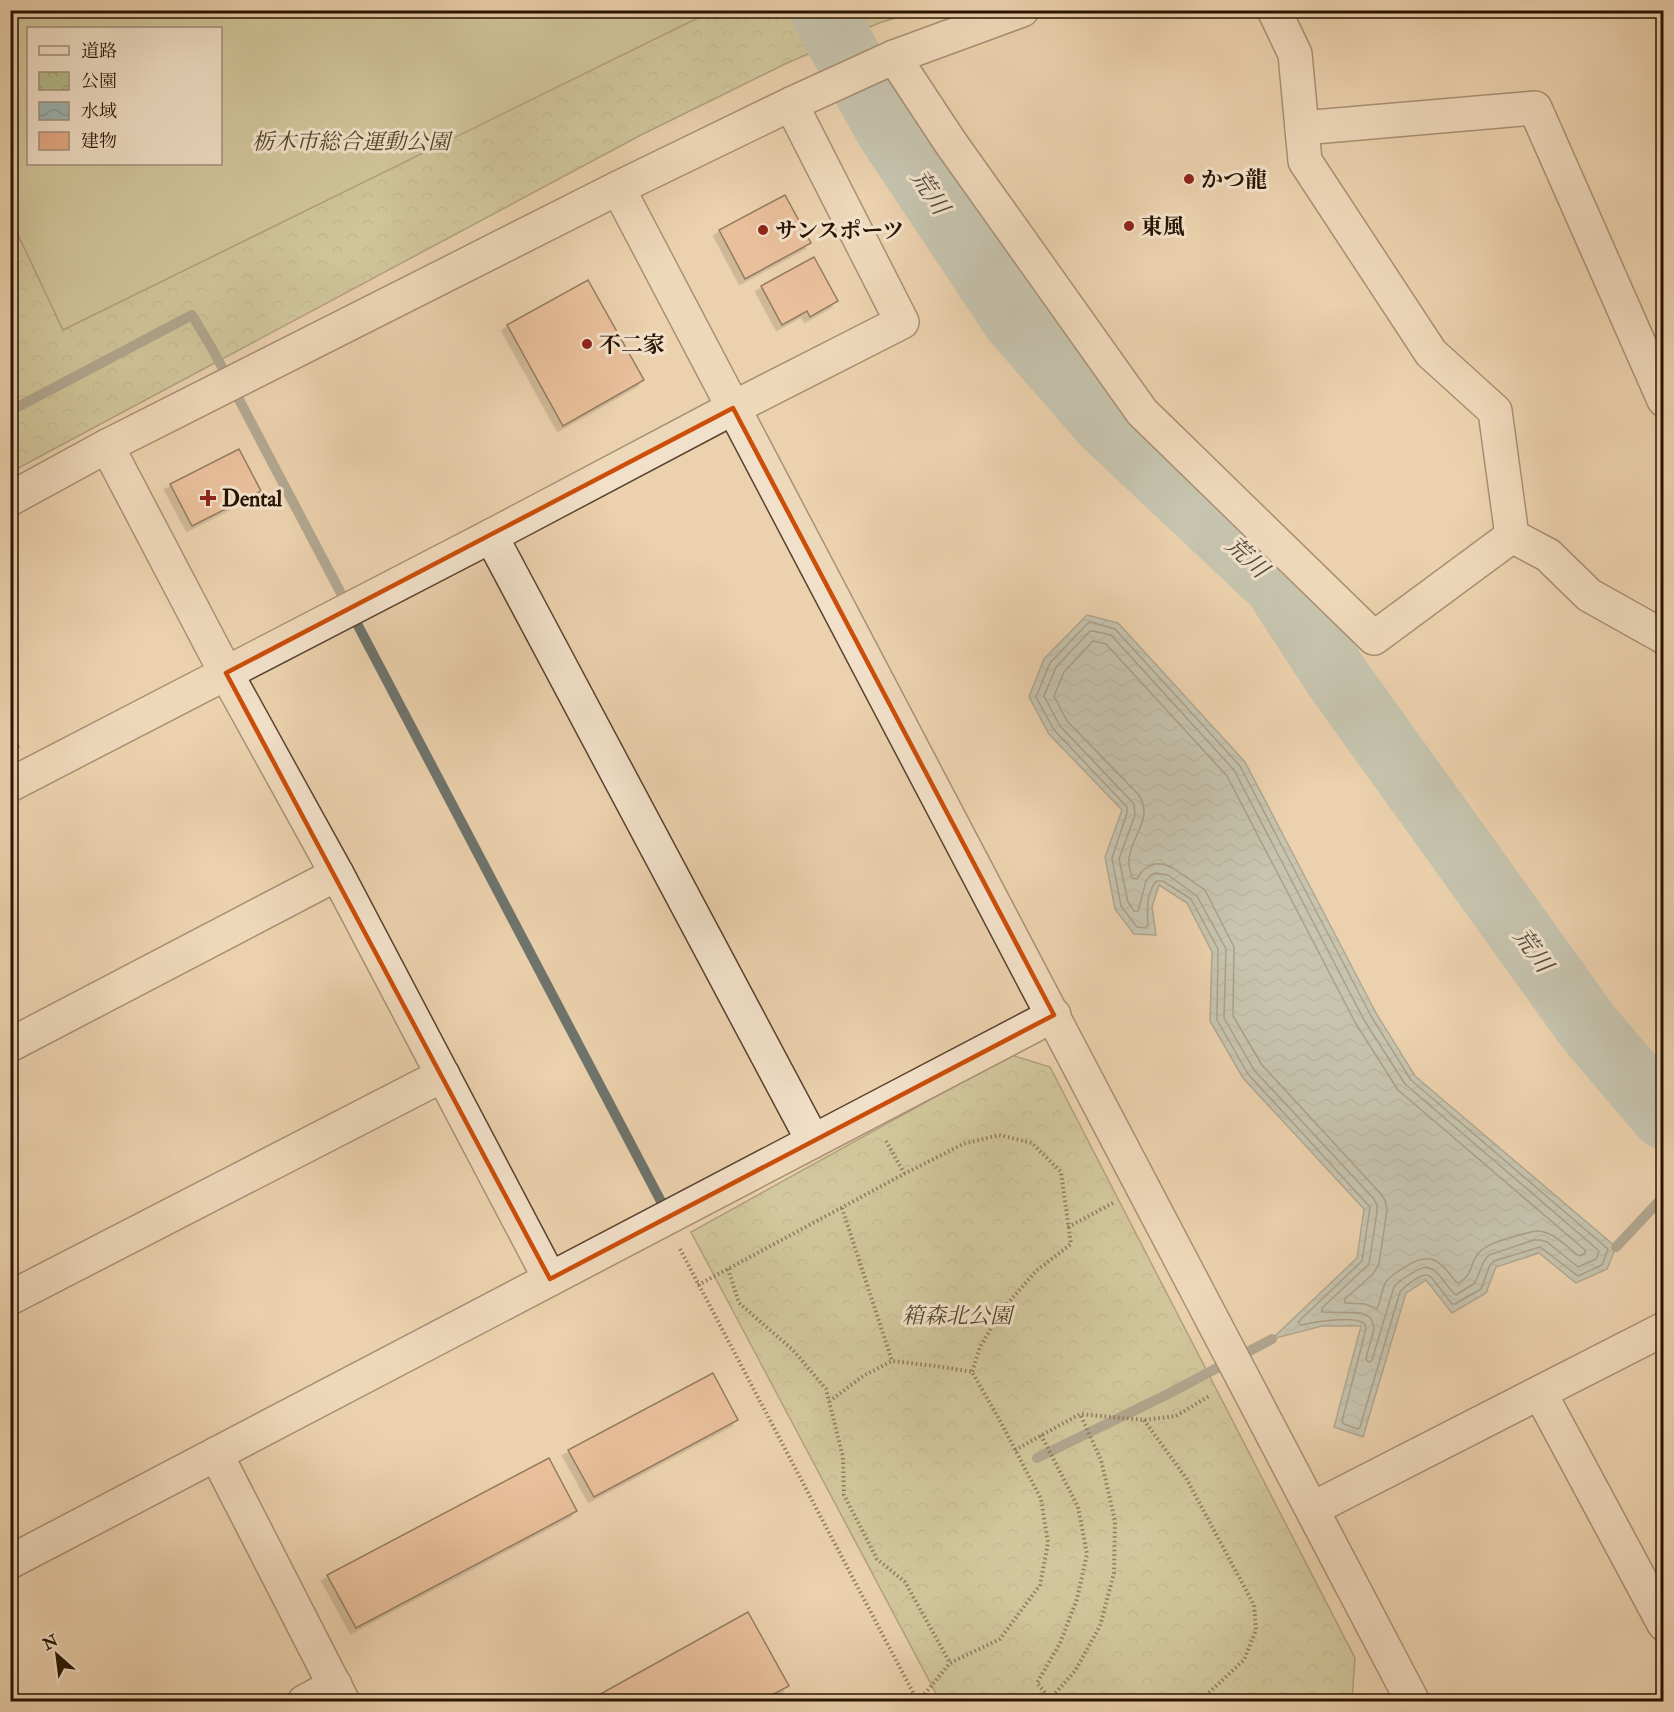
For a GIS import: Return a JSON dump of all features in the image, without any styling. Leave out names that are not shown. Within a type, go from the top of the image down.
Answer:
[{"type":"street","points":[[10,499],[107,446],[618,188],[790,104],[894,57],[1022,10]]},
{"type":"street","points":[[1274,10],[1295,54],[1305,161],[1431,353],[1495,411],[1512,536]]},
{"type":"street","points":[[894,57],[950,142],[1142,412],[1374,638],[1512,536]]},
{"type":"street","points":[[10,785],[902,322],[790,104]]},
{"type":"street","points":[[1302,128],[1535,108],[1664,400]]},
{"type":"street","points":[[618,188],[1413,1701]]},
{"type":"street","points":[[107,446],[226,673],[337,874],[550,1279]]},
{"type":"street","points":[[491,536],[813,1141]]},
{"type":"street","points":[[1512,536],[1548,555],[1589,595],[1664,637]]},
{"type":"street","points":[[10,1045],[337,874]]},
{"type":"street","points":[[10,1562],[1054,1015]]},
{"type":"street","points":[[10,1298],[442,1075]]},
{"type":"street","points":[[1312,1509],[1664,1329]]},
{"type":"street","points":[[1540,1393],[1659,1602]]},
{"type":"street","points":[[216,1454],[339,1693],[304,1701]]},
{"type":"path","points":[[664,1219],[918,1701],[950,1663],[1000,1639],[1040,1585],[1048,1543],[1041,1499],[972,1372],[980,1347],[1002,1310],[1036,1271],[1071,1244],[1061,1172],[1032,1143],[999,1135],[963,1144],[728,1269],[698,1286]]},
{"type":"path","points":[[1068,1227],[1143,1187]]},
{"type":"path","points":[[842,1208],[892,1361]]},
{"type":"path","points":[[728,1269],[739,1303],[793,1350],[826,1389],[843,1457],[844,1495],[877,1559],[905,1582],[950,1663]]},
{"type":"path","points":[[830,1401],[863,1376],[892,1361],[972,1372]]},
{"type":"path","points":[[1015,1450],[1080,1414],[1144,1420],[1176,1416],[1243,1376]]},
{"type":"path","points":[[1041,1435],[1078,1507],[1087,1554],[1077,1599],[1060,1643],[1036,1683],[1050,1700],[1075,1671],[1100,1626],[1114,1574],[1115,1521],[1101,1460],[1080,1414]]},
{"type":"path","points":[[1144,1420],[1186,1478],[1254,1605],[1256,1630],[1244,1660],[1199,1701]]},
{"type":"highlighted area","points":[[733,408],[1054,1015],[550,1279],[226,673]]},
{"type":"green space","name":"栃木市総合運動公園","points":[[11,11],[917,11],[879,23],[785,64],[641,135],[11,472]]},
{"type":"green space","points":[[11,11],[712,11],[63,330],[11,220]]},
{"type":"green space","name":"箱森北公園","points":[[1011,1055],[1050,1067],[1355,1658],[1352,1701],[940,1701],[691,1232]]},
{"type":"water","points":[[1087,615],[1118,623],[1245,762],[1376,1013],[1415,1076],[1616,1247],[1607,1269],[1576,1283],[1539,1253],[1496,1267],[1486,1293],[1452,1313],[1426,1280],[1406,1293],[1363,1437],[1334,1427],[1361,1326],[1322,1326],[1272,1339],[1357,1258],[1364,1209],[1243,1078],[1210,1021],[1212,952],[1187,903],[1159,885],[1152,907],[1156,935],[1134,934],[1115,909],[1105,857],[1122,810],[1049,734],[1029,697],[1044,659]]},
{"type":"building","points":[[785,195],[811,243],[745,279],[719,230]]},
{"type":"building","points":[[814,257],[838,301],[810,317],[807,311],[782,325],[761,286]]},
{"type":"building","points":[[588,280],[644,380],[563,426],[507,325]]},
{"type":"building","points":[[239,449],[261,491],[192,526],[170,484]]},
{"type":"building","points":[[10,731],[19,747],[10,751]]},
{"type":"building","points":[[713,1373],[738,1420],[594,1497],[568,1450]]},
{"type":"building","points":[[549,1458],[577,1511],[356,1628],[327,1575]]},
{"type":"building","points":[[748,1612],[789,1686],[762,1700],[763,1702],[586,1702]]},
{"type":"waterway","name":"荒川","points":[[822,10],[888,129],[1015,320],[1105,423],[1276,584],[1336,676],[1589,1028],[1664,1116]]},
{"type":"waterway","points":[[10,411],[192,315],[214,352],[665,1209]]},
{"type":"waterway","points":[[1616,1247],[1664,1196]]},
{"type":"waterway","points":[[1037,1458],[1168,1394],[1272,1339]]},
{"type":"place","name":"かつ龍","points":[[1189,179]]},
{"type":"place","name":"東風","points":[[1129,226]]},
{"type":"place","name":"サンスポーツ","points":[[763,230]]},
{"type":"place","name":"不二家","points":[[587,344]]},
{"type":"place","name":"Dental","points":[[208,498]]}]
